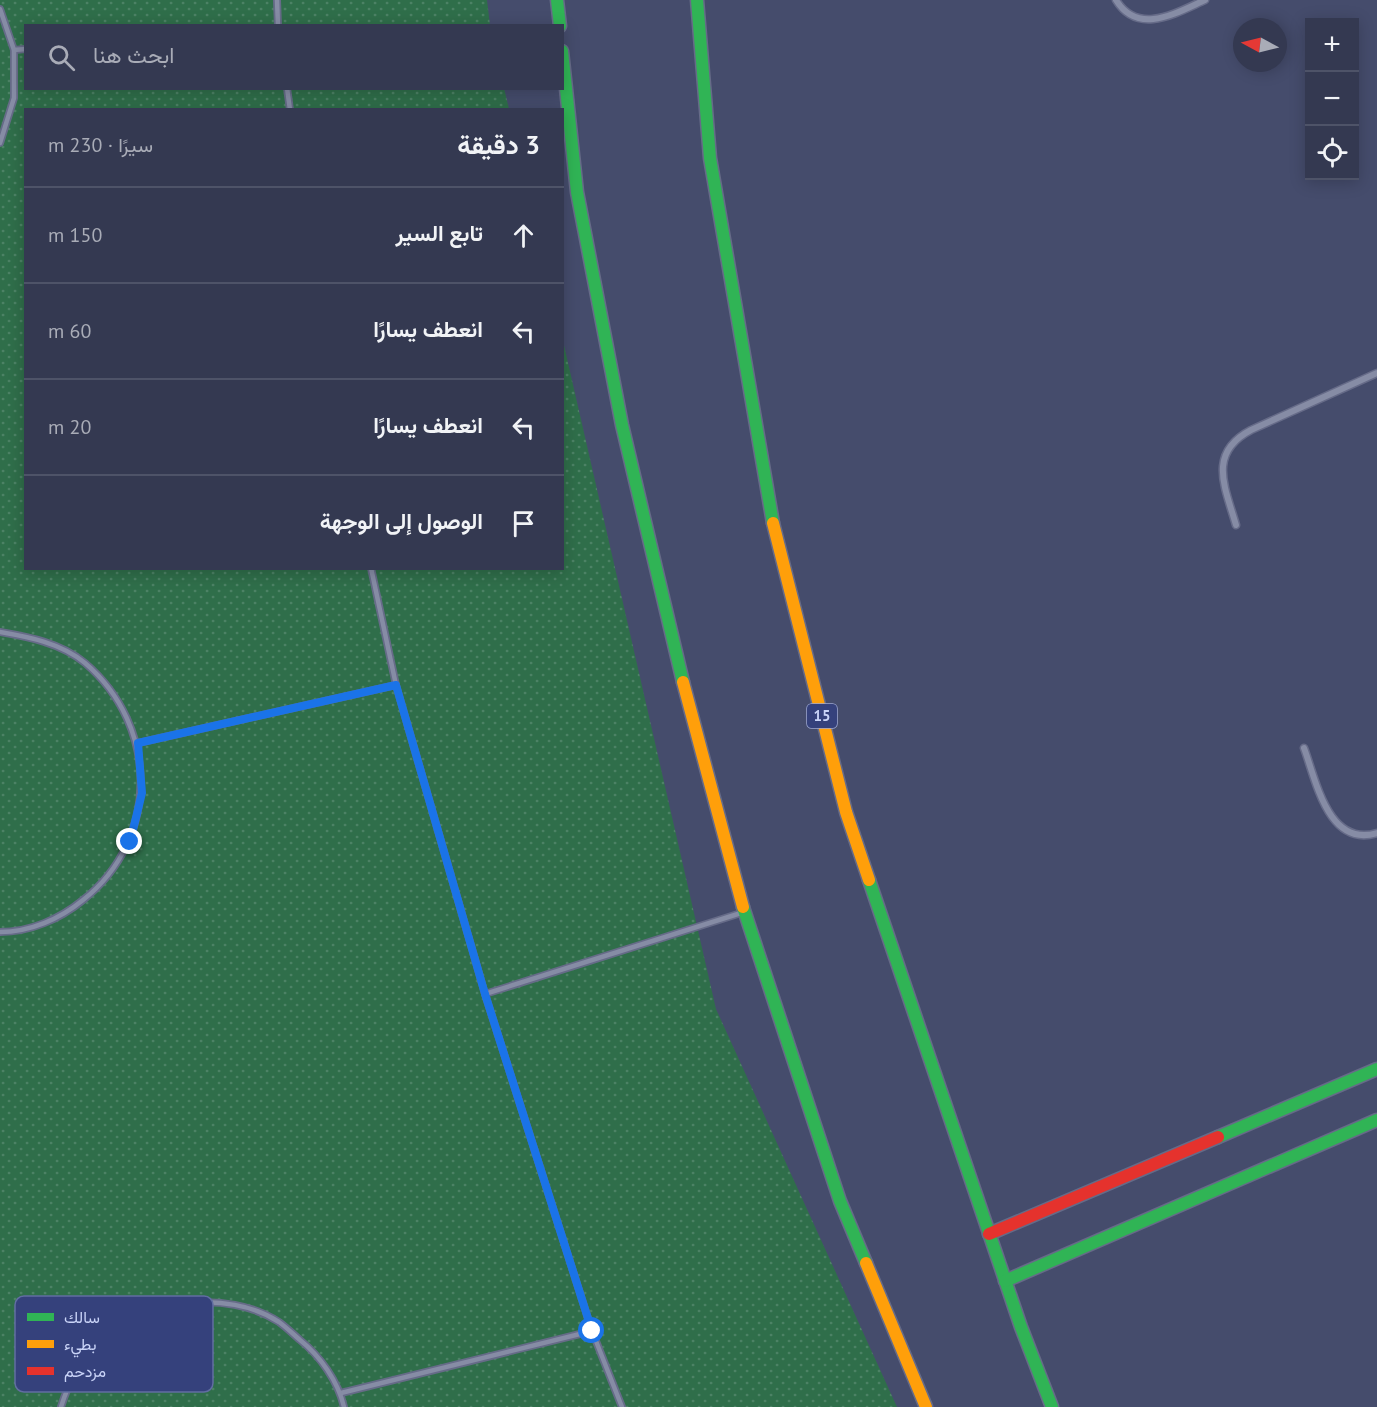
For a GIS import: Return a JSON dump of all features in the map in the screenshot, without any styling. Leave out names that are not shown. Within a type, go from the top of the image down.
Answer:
[{"type":"main road","points":[[557,0],[560,24]]},
{"type":"main road","name":"15","points":[[697,0],[710,158],[771,517],[846,812],[1005,1281],[1052,1407]]},
{"type":"main road","points":[[564,70],[577,192],[622,425],[671,637],[744,912],[840,1201],[926,1407]]},
{"type":"main road","points":[[989,1234],[1377,1069]]},
{"type":"main road","points":[[1005,1281],[1377,1120]]},
{"type":"street","points":[[1116,0],[1130,15],[1155,20],[1205,0]]},
{"type":"street","points":[[1236,525],[1222,473],[1223,459],[1229,446],[1239,436],[1251,430],[1377,374]]},
{"type":"street","points":[[1304,748],[1327,811],[1335,822],[1346,830],[1359,834],[1377,833]]},
{"type":"lane","points":[[277,0],[278,24]]},
{"type":"lane","points":[[0,9],[14,50],[14,99],[0,143]]},
{"type":"lane","points":[[14,50],[24,49]]},
{"type":"lane","points":[[287,90],[290,108]]},
{"type":"lane","points":[[371,570],[396,685],[485,994],[592,1331],[622,1407]]},
{"type":"lane","points":[[0,632],[40,639],[84,662],[117,698],[138,743],[142,793],[130,842],[103,884],[64,915],[17,932],[0,932]]},
{"type":"lane","points":[[138,743],[396,685]]},
{"type":"lane","points":[[485,994],[744,912]]},
{"type":"lane","points":[[213,1303],[232,1304],[278,1321],[315,1352],[341,1394],[344,1407]]},
{"type":"lane","points":[[341,1394],[592,1331]]},
{"type":"lane","points":[[61,1407],[66,1392]]},
{"type":"green space","points":[[0,0],[487,0],[490,24],[24,24],[24,90],[504,90],[509,108],[24,108],[24,570],[564,570],[564,345],[716,1009],[897,1407],[0,1407]]},
{"type":"traffic: fast","points":[[557,0],[560,24]]},
{"type":"traffic: fast","points":[[697,0],[710,158],[773,523]]},
{"type":"traffic: fast","points":[[564,70],[577,192],[622,425],[683,682]]},
{"type":"traffic: fast","points":[[869,880],[1021,1327],[1052,1407]]},
{"type":"traffic: fast","points":[[743,907],[840,1201],[866,1263]]},
{"type":"traffic: fast","points":[[1218,1137],[1377,1069]]},
{"type":"traffic: fast","points":[[1005,1281],[1377,1120]]},
{"type":"traffic: slow","points":[[773,523],[846,812],[869,880]]},
{"type":"traffic: slow","points":[[683,682],[743,907]]},
{"type":"traffic: slow","points":[[866,1263],[926,1407]]},
{"type":"traffic: jam","points":[[989,1234],[1218,1137]]},
{"type":"route","points":[[130,842],[142,793],[138,743],[396,685],[485,994],[592,1331]]}]
